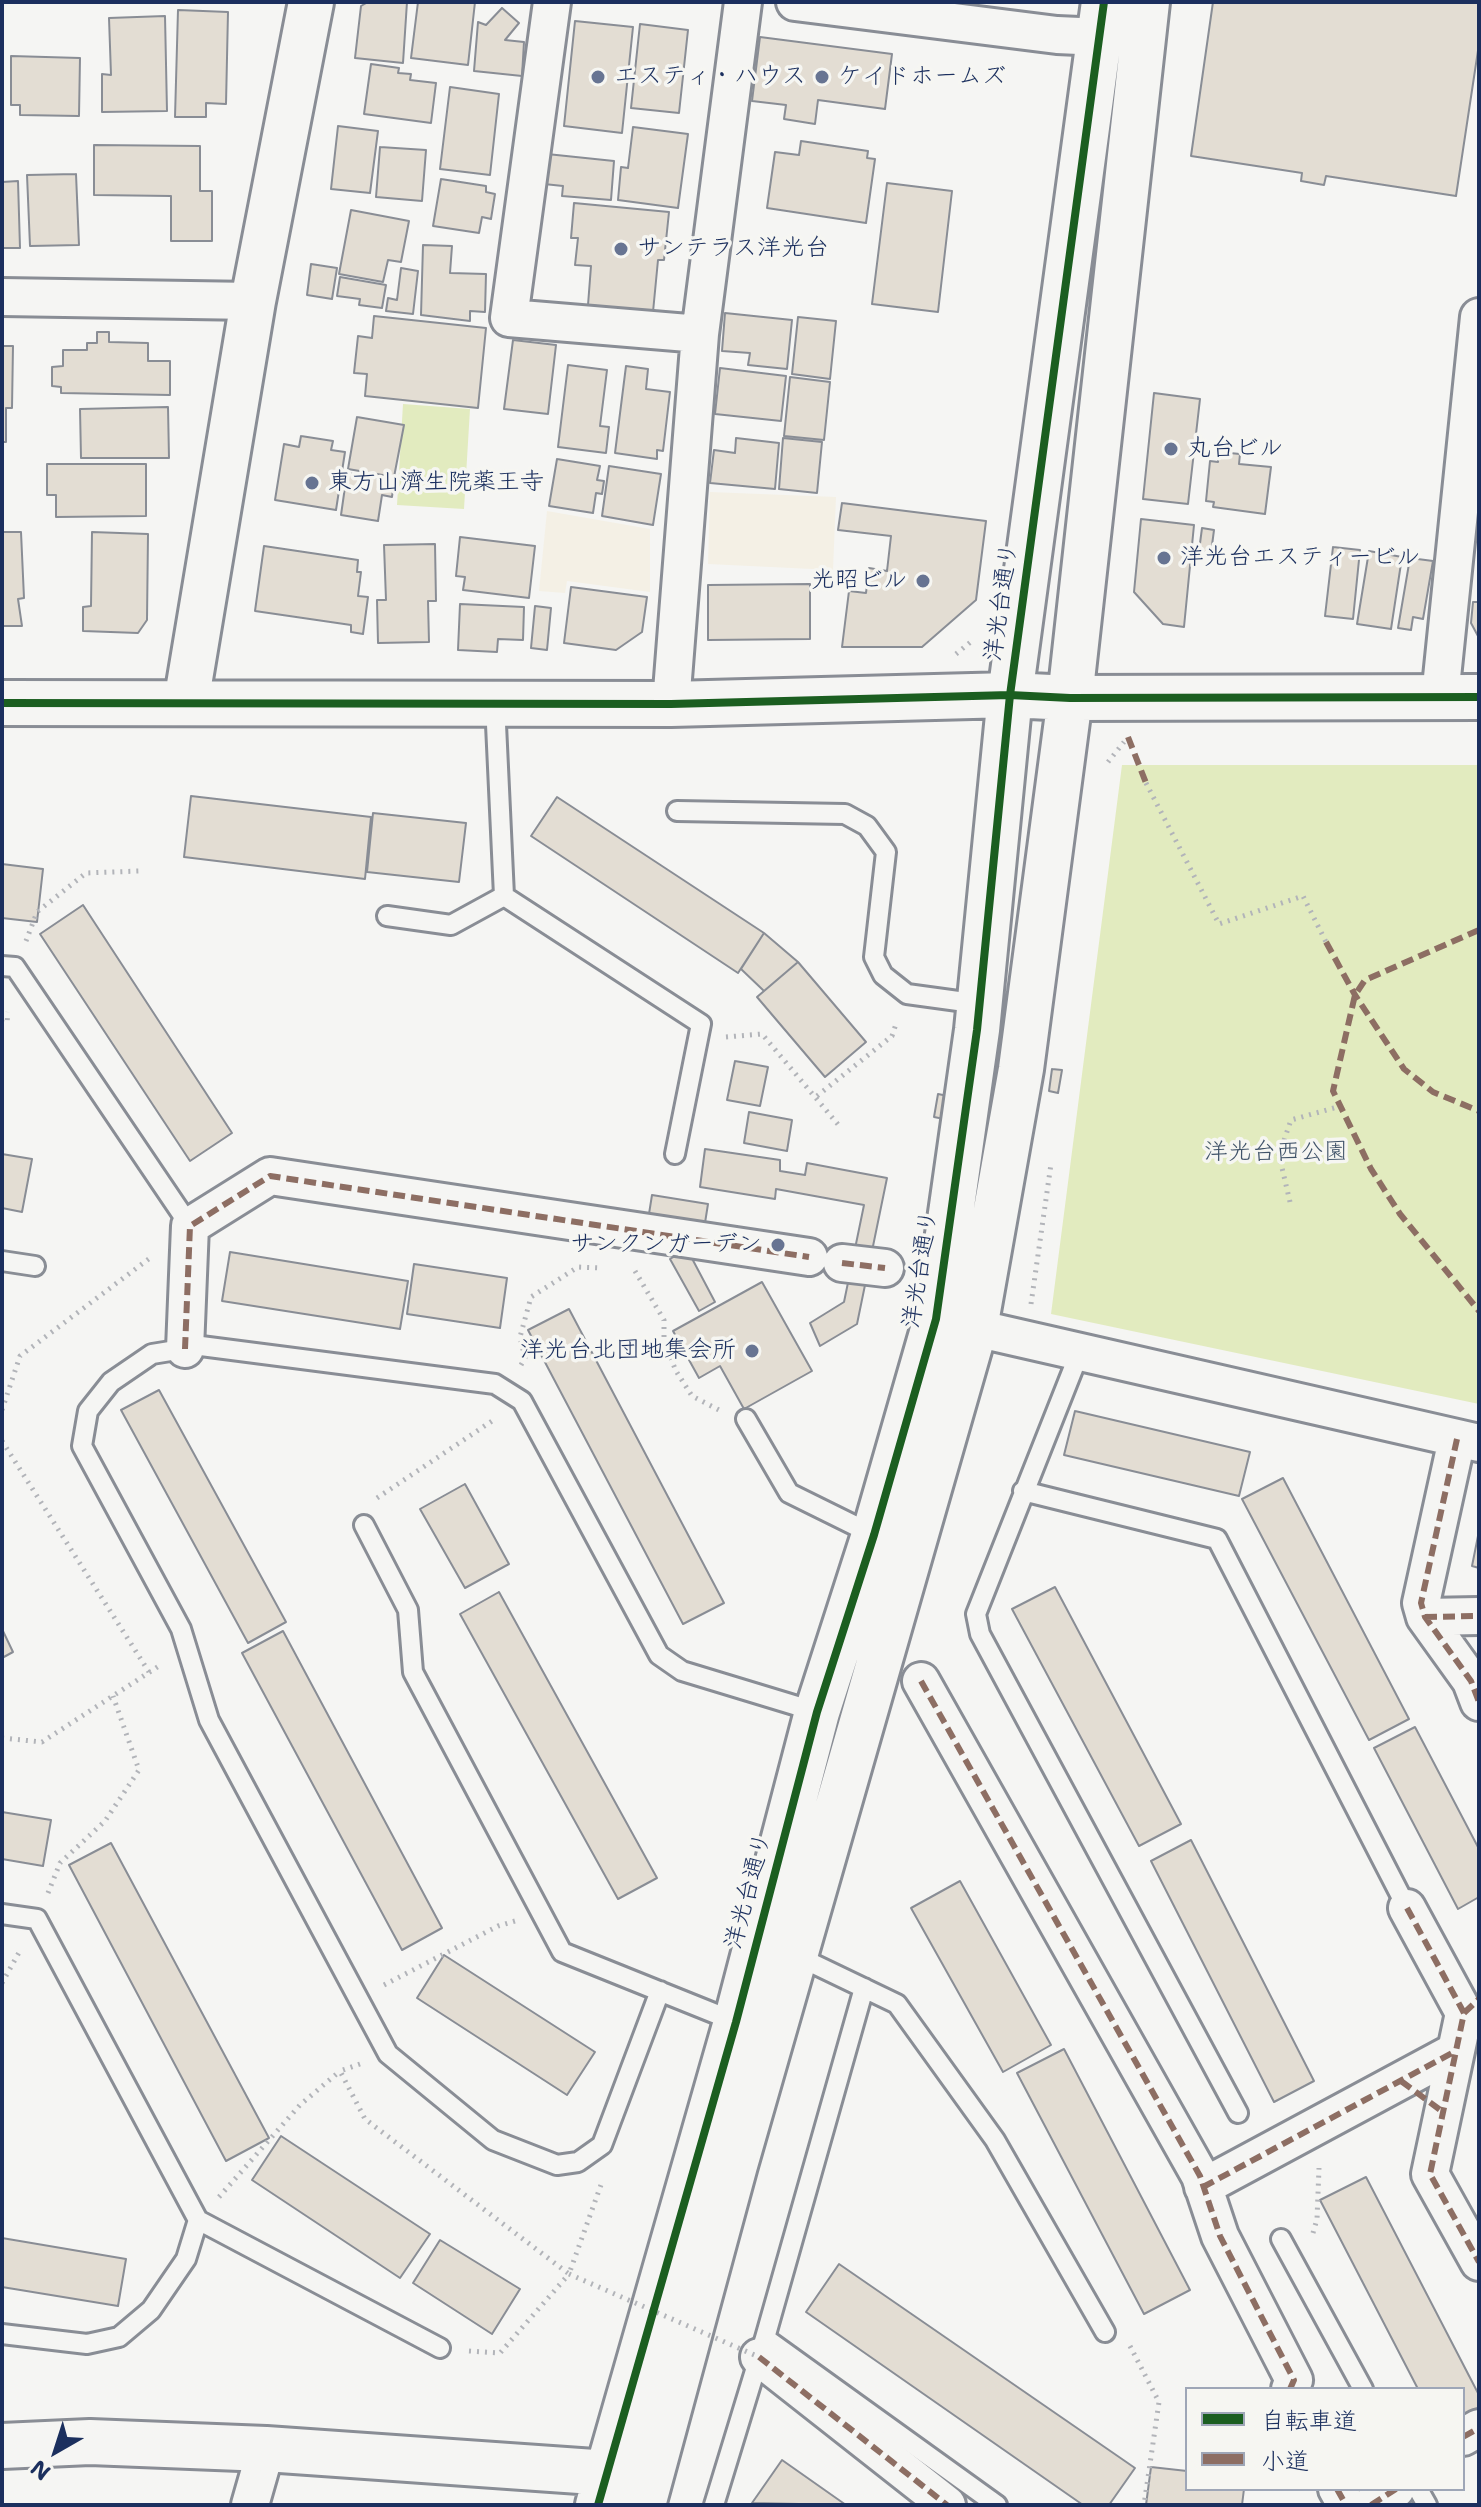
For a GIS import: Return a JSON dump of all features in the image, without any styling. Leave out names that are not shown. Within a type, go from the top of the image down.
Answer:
[{"type":"street","points":[[186,703],[253,301],[311,2]]},
{"type":"street","points":[[552,2],[509,318],[700,334]]},
{"type":"street","points":[[671,704],[700,334],[743,2]]},
{"type":"street","points":[[795,2],[1057,35],[1101,19],[1144,21]]},
{"type":"street","name":"洋光台通り","points":[[602,2489],[736,2022],[817,1712],[874,1535],[955,1324],[980,1004],[1010,695],[1101,19]]},
{"type":"street","name":"洋光台通り","points":[[647,2490],[795,1955],[1021,1069],[1070,698],[1144,21]]},
{"type":"street","points":[[2,297],[253,301]]},
{"type":"street","points":[[2,703],[671,704],[1010,695],[1070,698],[1460,697],[1479,321]]},
{"type":"street","points":[[185,1349],[190,1226],[270,1176],[885,1268]]},
{"type":"street","points":[[955,1324],[1468,1441],[1421,1603],[1425,1617],[1471,1681],[1479,1702]]},
{"type":"street","points":[[1425,1617],[1479,1616]]},
{"type":"street","points":[[921,1681],[1203,2187],[1220,2236],[1294,2380],[1291,2387]]},
{"type":"street","points":[[1407,1908],[1472,2006],[1454,2052],[1430,2174],[1479,2262]]},
{"type":"street","points":[[1203,2187],[1454,2052]]},
{"type":"street","points":[[1401,2081],[1443,2112]]},
{"type":"street","points":[[762,2348],[947,2505]]},
{"type":"street","points":[[2,2446],[90,2442],[266,2449],[602,2489],[647,2490]]},
{"type":"street","points":[[250,2505],[266,2449]]},
{"type":"street","points":[[1371,2505],[1393,2491]]},
{"type":"lane","points":[[495,702],[504,896]]},
{"type":"lane","points":[[677,811],[845,814],[867,826],[886,852],[874,957],[883,975],[907,994],[980,1004]]},
{"type":"lane","points":[[387,916],[451,925],[504,896]]},
{"type":"lane","points":[[504,896],[701,1024],[675,1154]]},
{"type":"lane","points":[[8,966],[190,1226]]},
{"type":"lane","points":[[2,1261],[35,1266]]},
{"type":"lane","points":[[660,1991],[602,2145],[578,2162],[557,2165],[493,2140],[388,2054],[209,1720],[181,1629],[82,1446],[88,1411],[111,1382],[152,1354],[201,1346],[495,1384],[522,1401],[659,1655],[682,1671],[817,1712]]},
{"type":"lane","points":[[1079,1354],[976,1614],[980,1634],[1238,2113]]},
{"type":"lane","points":[[746,1419],[789,1493],[874,1535]]},
{"type":"lane","points":[[1023,1491],[1217,1539],[1407,1908]]},
{"type":"lane","points":[[364,1525],[408,1610],[413,1672],[562,1952],[736,2022]]},
{"type":"lane","points":[[2,1914],[37,1919],[198,2220],[440,2348]]},
{"type":"lane","points":[[795,1955],[897,2004],[995,2140],[1105,2332]]},
{"type":"lane","points":[[714,2505],[864,1988]]},
{"type":"lane","points":[[2,2334],[87,2344],[119,2337],[151,2310],[186,2259],[198,2220]]},
{"type":"lane","points":[[1285,2248],[1362,2387]]},
{"type":"lane","points":[[762,2348],[997,2505]]},
{"type":"path","points":[[946,663],[979,635]]},
{"type":"path","points":[[1106,775],[1108,759],[1128,737]]},
{"type":"path","points":[[1146,783],[1219,924],[1303,896],[1326,942]]},
{"type":"path","points":[[2,1022],[7,1023],[8,966],[37,912],[86,873],[139,871]]},
{"type":"path","points":[[817,1096],[892,1036],[907,994]]},
{"type":"path","points":[[698,1039],[762,1034],[841,1128]]},
{"type":"path","points":[[1290,1202],[1279,1155],[1291,1120],[1341,1106]]},
{"type":"path","points":[[1030,1312],[1051,1162]]},
{"type":"path","points":[[2,1410],[20,1356],[190,1226]]},
{"type":"path","points":[[495,1384],[518,1371],[525,1358],[520,1337],[531,1297],[578,1267],[606,1269]]},
{"type":"path","points":[[620,1269],[634,1270],[664,1320],[664,1341],[692,1396],[732,1416],[746,1419]]},
{"type":"path","points":[[364,1525],[374,1517],[367,1504],[522,1401]]},
{"type":"path","points":[[2,1441],[149,1672]]},
{"type":"path","points":[[2,1738],[42,1742],[186,1648]]},
{"type":"path","points":[[2,1983],[37,1919],[60,1863],[105,1821],[139,1770],[113,1696]]},
{"type":"path","points":[[358,1998],[498,1926],[542,1913]]},
{"type":"path","points":[[198,2220],[300,2105],[340,2071],[388,2054]]},
{"type":"path","points":[[340,2071],[365,2119],[569,2274],[762,2348]]},
{"type":"path","points":[[1285,2248],[1314,2232],[1321,2143],[1316,2126]]},
{"type":"path","points":[[440,2348],[500,2353],[569,2274],[605,2172],[602,2145]]},
{"type":"path","points":[[1105,2332],[1120,2327],[1159,2402],[1144,2505]]},
{"type":"shaded area","points":[[710,492],[836,497],[833,570],[708,564]]},
{"type":"shaded area","points":[[547,511],[650,529],[650,592],[567,581],[565,593],[539,591]]},
{"type":"green space","points":[[403,404],[470,409],[464,509],[397,505]]},
{"type":"green space","name":"洋光台西公園","points":[[1122,765],[1479,765],[1479,1404],[1051,1314]]},
{"type":"building","points":[[368,2],[407,2],[403,63],[355,58],[361,6]]},
{"type":"building","points":[[418,2],[475,2],[468,65],[411,58]]},
{"type":"building","points":[[1213,2],[1479,2],[1479,44],[1456,196],[1326,176],[1324,185],[1301,181],[1302,173],[1191,156]]},
{"type":"building","points":[[502,8],[519,23],[505,40],[524,42],[522,76],[474,71],[478,22],[486,25]]},
{"type":"building","points":[[178,10],[228,12],[226,104],[206,103],[206,117],[175,117]]},
{"type":"building","points":[[165,16],[167,111],[102,112],[102,74],[111,75],[109,18]]},
{"type":"building","name":"エスティ・ハウス","points":[[575,21],[633,27],[622,133],[564,126]]},
{"type":"building","points":[[640,24],[688,30],[679,113],[631,108]]},
{"type":"building","name":"ケイドホームズ","points":[[760,37],[892,54],[885,109],[818,100],[815,124],[784,119],[786,105],[752,101]]},
{"type":"building","points":[[11,56],[80,58],[79,116],[20,115],[20,105],[11,105]]},
{"type":"building","points":[[371,64],[399,68],[398,73],[411,74],[410,80],[436,83],[431,123],[364,114]]},
{"type":"building","points":[[450,87],[499,94],[490,175],[440,169]]},
{"type":"building","points":[[338,126],[378,131],[370,193],[331,189]]},
{"type":"building","points":[[633,127],[688,134],[678,208],[618,200],[621,167],[628,168]]},
{"type":"building","points":[[801,141],[868,151],[867,158],[875,159],[866,223],[767,208],[775,152],[799,155]]},
{"type":"building","points":[[94,145],[200,146],[200,191],[212,191],[212,241],[171,241],[171,196],[94,195]]},
{"type":"building","points":[[380,147],[426,150],[422,201],[376,197]]},
{"type":"building","points":[[547,154],[614,161],[611,200],[562,196],[563,186],[544,184]]},
{"type":"building","points":[[76,174],[79,245],[30,246],[27,175]]},
{"type":"building","points":[[441,179],[486,186],[486,192],[495,194],[491,219],[482,217],[479,233],[433,226]]},
{"type":"building","points":[[18,181],[20,248],[2,248],[2,182]]},
{"type":"building","points":[[887,183],[952,191],[938,312],[872,304]]},
{"type":"building","name":"サンテラス洋光台","points":[[574,203],[669,212],[664,260],[658,260],[653,312],[588,305],[591,266],[575,265],[578,238],[571,238]]},
{"type":"building","points":[[351,210],[409,221],[401,262],[388,260],[383,282],[339,274]]},
{"type":"building","points":[[423,245],[452,246],[450,273],[486,274],[485,312],[470,311],[470,321],[421,315]]},
{"type":"building","points":[[311,264],[337,268],[332,299],[307,295]]},
{"type":"building","points":[[401,268],[418,271],[413,314],[386,311],[388,298],[397,300]]},
{"type":"building","points":[[340,277],[386,285],[382,308],[359,305],[360,299],[337,296]]},
{"type":"building","points":[[725,313],[792,320],[787,369],[748,365],[750,353],[722,351]]},
{"type":"building","points":[[374,316],[486,328],[478,408],[365,396],[367,374],[354,373],[358,336],[372,338]]},
{"type":"building","points":[[798,317],[836,321],[830,379],[792,374]]},
{"type":"building","points":[[97,332],[109,332],[109,342],[148,343],[148,361],[170,361],[170,395],[61,393],[61,387],[52,386],[52,367],[63,366],[63,350],[87,350],[87,343],[97,343]]},
{"type":"building","points":[[513,340],[556,345],[548,414],[504,409]]},
{"type":"building","points":[[2,346],[13,346],[12,408],[6,408],[6,442],[2,442]]},
{"type":"building","points":[[568,365],[607,370],[600,426],[609,427],[606,453],[558,447]]},
{"type":"building","points":[[626,366],[648,369],[646,389],[670,392],[663,451],[657,450],[657,459],[615,453]]},
{"type":"building","points":[[720,368],[786,376],[781,421],[715,414]]},
{"type":"building","points":[[790,377],[830,382],[824,440],[784,436]]},
{"type":"building","name":"丸台ビル","points":[[1154,393],[1200,399],[1188,504],[1143,499]]},
{"type":"building","points":[[168,407],[169,458],[81,458],[80,409]]},
{"type":"building","points":[[357,417],[404,425],[394,477],[348,469]]},
{"type":"building","points":[[301,436],[333,441],[331,450],[345,452],[336,510],[275,500],[284,444],[299,447]]},
{"type":"building","points":[[736,438],[779,443],[775,489],[710,483],[714,450],[735,453]]},
{"type":"building","points":[[783,438],[822,442],[817,493],[779,489]]},
{"type":"building","points":[[1219,452],[1240,454],[1239,464],[1271,467],[1265,514],[1213,507],[1214,502],[1206,501],[1210,461],[1218,462]]},
{"type":"building","points":[[557,459],[600,466],[597,480],[604,481],[602,494],[596,493],[593,513],[549,506]]},
{"type":"building","points":[[47,464],[146,464],[146,516],[56,517],[56,495],[47,495]]},
{"type":"building","points":[[609,466],[661,474],[653,525],[602,516]]},
{"type":"building","points":[[347,473],[394,481],[392,497],[382,495],[378,521],[341,515]]},
{"type":"building","name":"光昭ビル","points":[[842,503],[986,521],[976,600],[922,647],[842,647],[849,591],[866,593],[869,568],[887,571],[891,536],[838,530]]},
{"type":"building","name":"洋光台エスティービル","points":[[1141,519],[1194,525],[1184,627],[1163,624],[1134,592]]},
{"type":"building","points":[[1202,528],[1214,530],[1211,553],[1199,551]]},
{"type":"building","points":[[2,532],[21,532],[24,598],[18,599],[22,626],[2,626]]},
{"type":"building","points":[[92,532],[148,534],[147,620],[138,633],[83,631],[83,607],[91,606]]},
{"type":"building","points":[[460,537],[535,546],[529,598],[463,590],[465,577],[456,576]]},
{"type":"building","points":[[435,544],[436,601],[428,601],[429,642],[378,643],[377,600],[386,600],[384,545]]},
{"type":"building","points":[[264,546],[358,560],[357,572],[361,572],[358,596],[368,597],[363,634],[351,632],[351,625],[255,611]]},
{"type":"building","points":[[1333,547],[1360,550],[1353,619],[1325,616]]},
{"type":"building","points":[[1369,551],[1402,557],[1391,629],[1357,624]]},
{"type":"building","points":[[1410,558],[1433,561],[1423,619],[1413,617],[1411,630],[1398,628]]},
{"type":"building","points":[[810,584],[810,639],[708,640],[708,585]]},
{"type":"building","points":[[571,587],[647,597],[642,632],[616,650],[564,643]]},
{"type":"building","points":[[1473,602],[1479,602],[1479,638],[1471,623]]},
{"type":"building","points":[[460,604],[524,607],[523,640],[498,639],[497,652],[458,650]]},
{"type":"building","points":[[535,606],[551,608],[547,650],[531,648]]},
{"type":"building","points":[[191,796],[371,817],[365,879],[184,857]]},
{"type":"building","points":[[557,797],[764,933],[738,973],[531,836]]},
{"type":"building","points":[[373,813],[466,823],[459,882],[367,872]]},
{"type":"building","points":[[2,864],[43,869],[37,922],[2,918]]},
{"type":"building","points":[[83,905],[232,1133],[190,1161],[40,934]]},
{"type":"building","points":[[764,933],[798,962],[764,991],[741,969]]},
{"type":"building","points":[[798,962],[866,1042],[825,1077],[757,997]]},
{"type":"building","points":[[735,1061],[768,1067],[760,1106],[727,1100]]},
{"type":"building","points":[[1052,1069],[1062,1070],[1058,1093],[1049,1091]]},
{"type":"building","points":[[938,1094],[948,1096],[944,1119],[934,1117]]},
{"type":"building","points":[[749,1112],[792,1120],[787,1151],[744,1143]]},
{"type":"building","points":[[705,1149],[780,1160],[780,1171],[805,1175],[807,1163],[887,1178],[857,1324],[820,1346],[810,1323],[844,1302],[864,1205],[776,1189],[775,1199],[700,1187]]},
{"type":"building","points":[[2,1154],[32,1159],[22,1212],[2,1208]]},
{"type":"building","points":[[652,1195],[708,1204],[701,1248],[645,1239]]},
{"type":"building","points":[[687,1249],[715,1302],[699,1311],[670,1259]]},
{"type":"building","points":[[230,1252],[408,1281],[400,1329],[222,1301]]},
{"type":"building","points":[[414,1264],[507,1278],[500,1328],[407,1314]]},
{"type":"building","points":[[762,1282],[812,1371],[744,1409],[720,1366],[699,1378],[673,1331]]},
{"type":"building","points":[[569,1309],[724,1603],[683,1624],[528,1330]]},
{"type":"building","points":[[159,1390],[286,1622],[248,1643],[121,1410]]},
{"type":"building","points":[[1075,1411],[1250,1452],[1239,1496],[1064,1455]]},
{"type":"building","points":[[1283,1478],[1409,1719],[1369,1740],[1242,1499]]},
{"type":"building","points":[[465,1484],[509,1564],[465,1588],[420,1509]]},
{"type":"building","points":[[1479,1531],[1479,1568],[1472,1566]]},
{"type":"building","points":[[1055,1587],[1181,1824],[1139,1846],[1012,1609]]},
{"type":"building","points":[[499,1592],[657,1878],[618,1899],[460,1614]]},
{"type":"building","points":[[2,1629],[13,1652],[2,1658]]},
{"type":"building","points":[[283,1631],[442,1928],[402,1950],[242,1653]]},
{"type":"building","points":[[1415,1727],[1479,1849],[1479,1897],[1458,1909],[1374,1748]]},
{"type":"building","points":[[2,1812],[51,1820],[43,1866],[2,1859]]},
{"type":"building","points":[[1191,1840],[1314,2081],[1274,2102],[1151,1861]]},
{"type":"building","points":[[111,1843],[269,2138],[226,2161],[69,1865]]},
{"type":"building","points":[[960,1881],[1051,2045],[1003,2072],[911,1908]]},
{"type":"building","points":[[444,1955],[595,2052],[567,2095],[417,1998]]},
{"type":"building","points":[[1064,2049],[1190,2290],[1144,2314],[1017,2073]]},
{"type":"building","points":[[281,2136],[430,2234],[400,2278],[252,2180]]},
{"type":"building","points":[[1366,2177],[1479,2395],[1479,2408],[1465,2415],[1465,2387],[1417,2387],[1320,2200]]},
{"type":"building","points":[[2,2238],[126,2259],[118,2306],[2,2287]]},
{"type":"building","points":[[440,2240],[520,2289],[492,2334],[413,2283]]},
{"type":"building","points":[[839,2264],[1135,2468],[1109,2505],[1083,2505],[806,2312]]},
{"type":"building","points":[[782,2460],[846,2505],[752,2503]]},
{"type":"building","points":[[1151,2467],[1185,2471],[1185,2491],[1244,2491],[1242,2505],[1146,2505]]},
{"type":"marked path","points":[[1128,737],[1146,783]]},
{"type":"marked path","points":[[1479,930],[1365,980],[1355,995],[1333,1091],[1371,1169],[1400,1214],[1479,1311]]},
{"type":"marked path","points":[[1326,942],[1355,995],[1404,1069],[1433,1092],[1479,1111]]},
{"type":"marked path","points":[[185,1349],[190,1226],[270,1176],[809,1257]]},
{"type":"marked path","points":[[842,1263],[885,1268]]},
{"type":"marked path","points":[[1457,1439],[1421,1603],[1425,1617],[1471,1681],[1479,1702]]},
{"type":"marked path","points":[[1425,1617],[1479,1616]]},
{"type":"marked path","points":[[921,1681],[1200,2176],[1220,2236],[1294,2380],[1291,2387]]},
{"type":"marked path","points":[[1407,1908],[1464,2013],[1430,2174],[1479,2262]]},
{"type":"marked path","points":[[1464,2013],[1479,1999]]},
{"type":"marked path","points":[[1203,2187],[1454,2052]]},
{"type":"marked path","points":[[1401,2081],[1443,2112]]},
{"type":"marked path","points":[[759,2357],[947,2505]]},
{"type":"marked path","points":[[1465,2436],[1479,2428]]},
{"type":"marked path","points":[[1338,2491],[1346,2505]]},
{"type":"marked path","points":[[1371,2505],[1393,2491]]},
{"type":"cycle path","points":[[598,2505],[736,2022],[817,1712],[874,1535],[936,1319],[977,1030],[1010,695],[1104,2]]},
{"type":"cycle path","points":[[2,703],[671,704],[1010,695],[1070,698],[1479,697]]},
{"type":"place","name":"エスティ・ハウス","points":[[598,77]]},
{"type":"place","name":"ケイドホームズ","points":[[822,77]]},
{"type":"place","name":"サンテラス洋光台","points":[[621,249]]},
{"type":"place","name":"丸台ビル","points":[[1171,449]]},
{"type":"place","name":"東方山濟生院薬王寺","points":[[312,483]]},
{"type":"place","name":"洋光台エスティービル","points":[[1164,558]]},
{"type":"place","name":"光昭ビル","points":[[923,581]]},
{"type":"place","name":"サンクンガーデン","points":[[778,1245]]},
{"type":"place","name":"洋光台北団地集会所","points":[[752,1351]]}]
